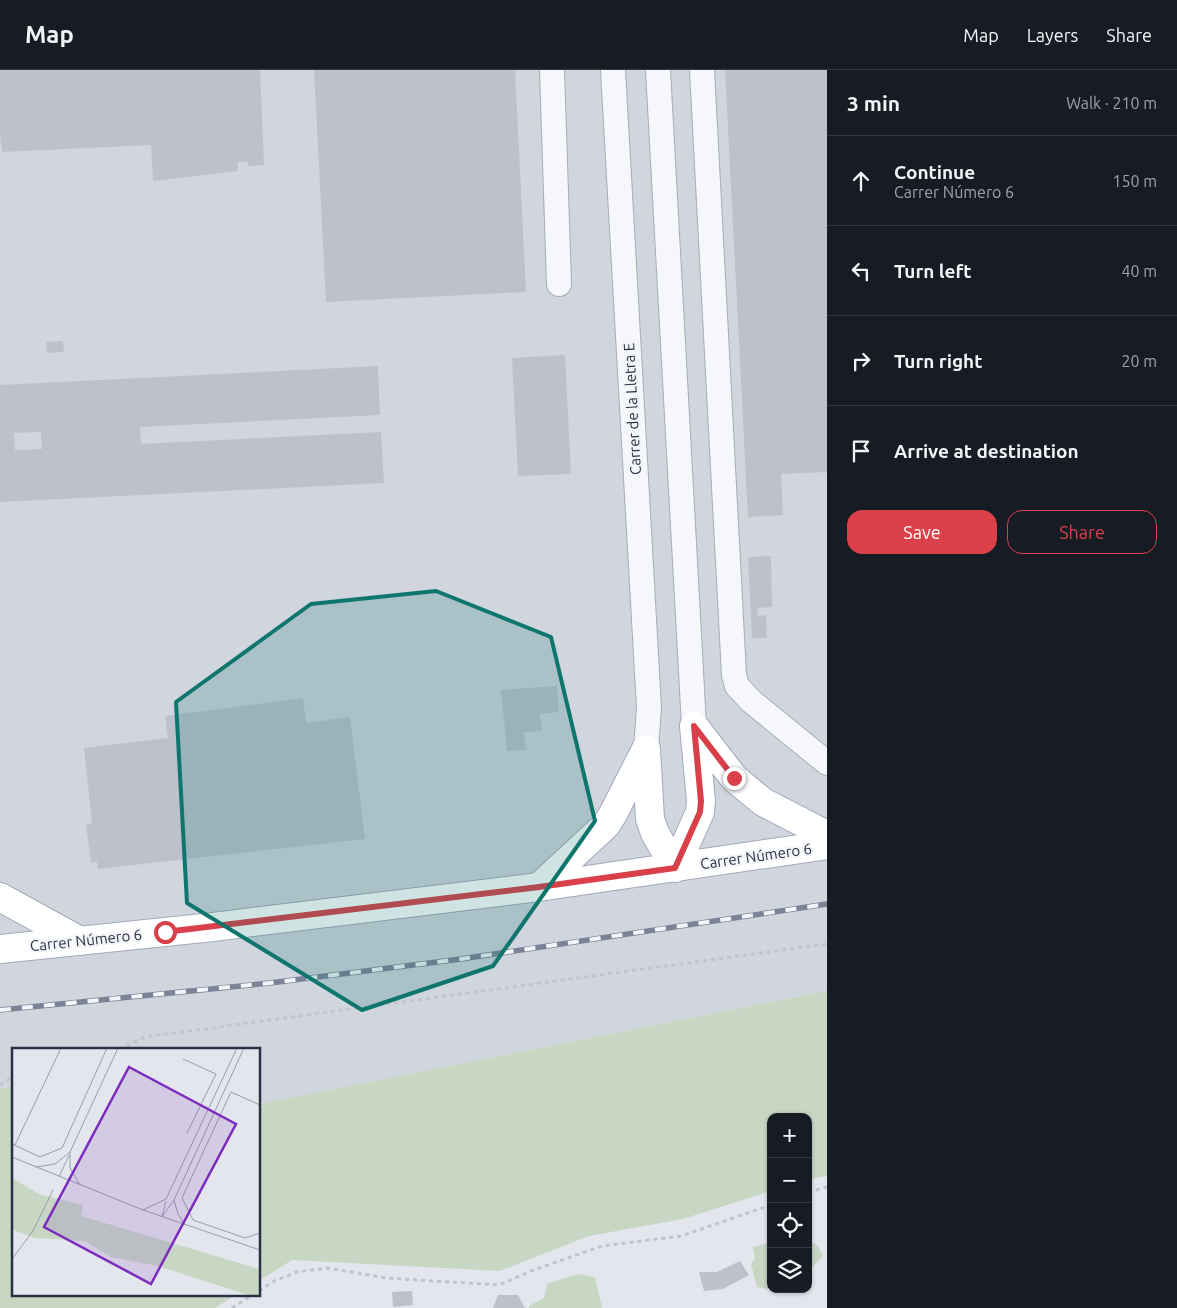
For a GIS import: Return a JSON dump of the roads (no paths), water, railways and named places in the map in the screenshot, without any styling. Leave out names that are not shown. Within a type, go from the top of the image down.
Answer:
[{"type":"main road","points":[[675,868],[700,812],[701,801],[694,726]]},
{"type":"main road","points":[[694,726],[734,778],[763,802],[827,835]]},
{"type":"main road","points":[[646,749],[650,819],[675,868]]},
{"type":"main road","points":[[539,887],[606,825],[646,749]]},
{"type":"main road","name":"Carrer Número 6","points":[[0,949],[213,927],[539,887],[827,845]]},
{"type":"main road","points":[[0,897],[80,941]]},
{"type":"street","points":[[552,70],[559,284]]},
{"type":"street","name":"Carrer de la Lletra E","points":[[614,70],[649,708],[646,749]]},
{"type":"street","points":[[658,70],[694,726]]},
{"type":"street","points":[[702,70],[734,675],[737,686],[751,701],[827,763]]},
{"type":"railway","points":[[0,1010],[270,983],[461,959],[827,904]]}]
